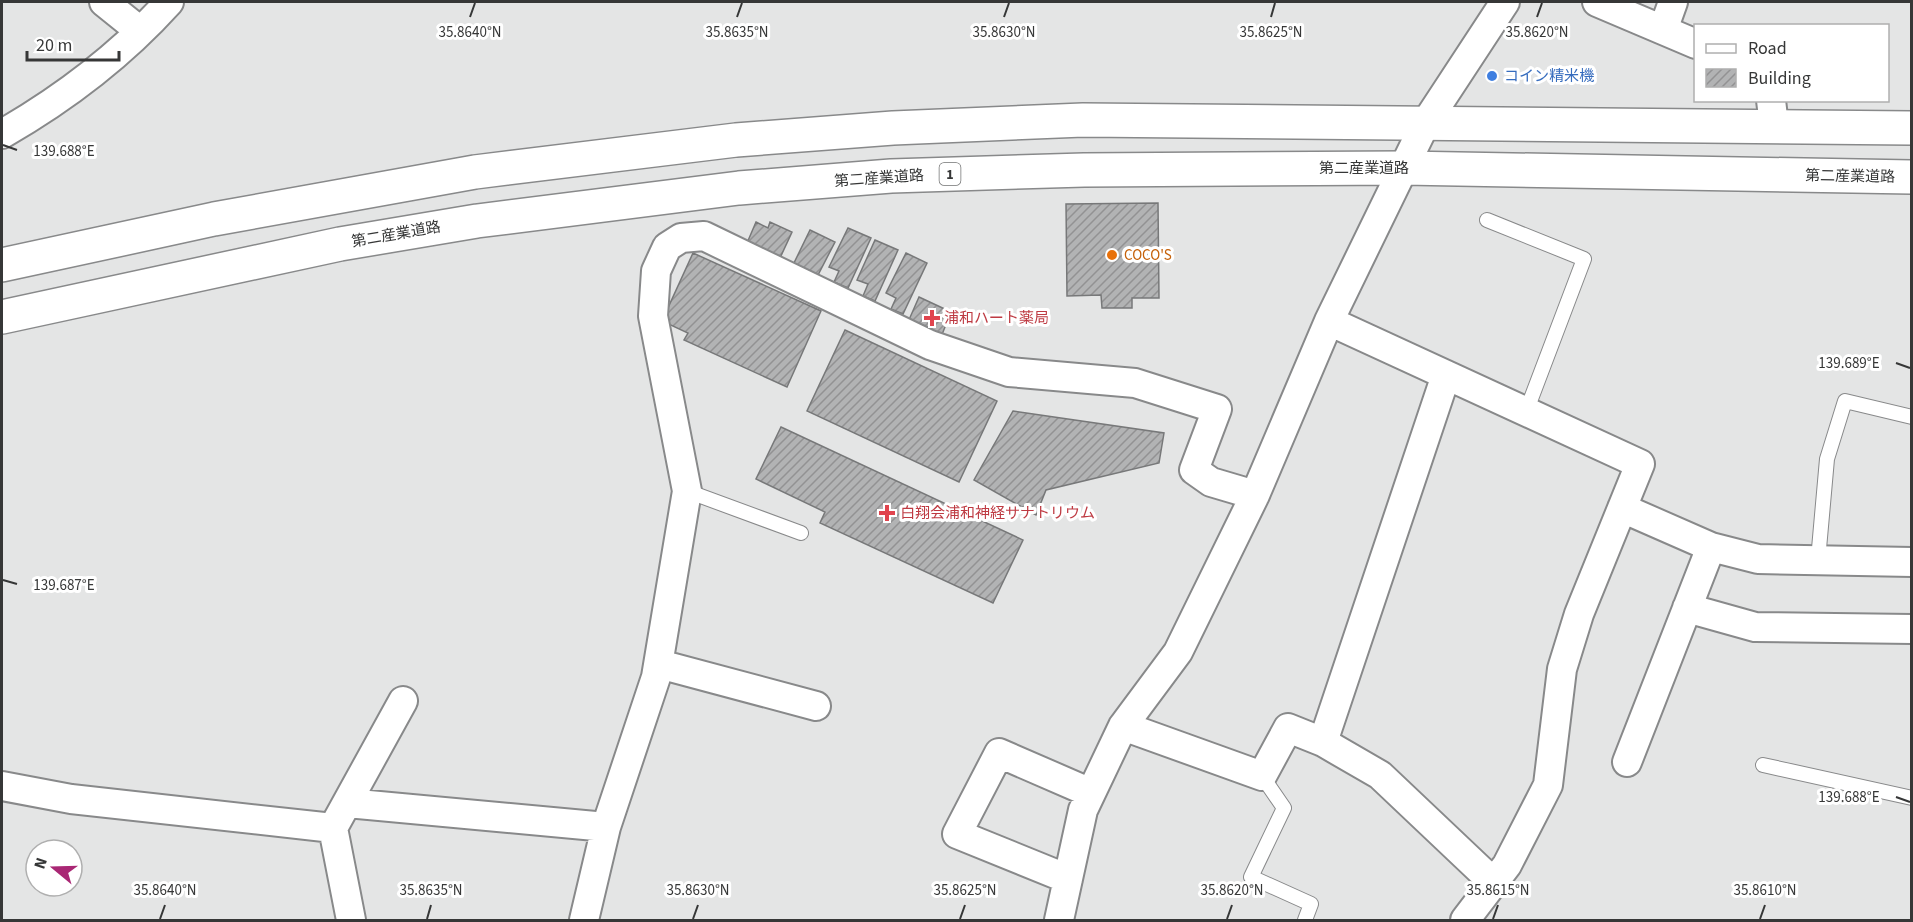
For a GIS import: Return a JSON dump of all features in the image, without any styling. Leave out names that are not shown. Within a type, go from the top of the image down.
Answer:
[{"type":"main road","points":[[2,265],[225,217],[463,174],[736,140],[893,128],[1083,120],[1425,124],[1772,113],[1911,128]]},
{"type":"main road","name":"第二産業道路","points":[[2,317],[339,244],[477,221],[739,188],[891,176],[1084,170],[1404,168],[1911,177]]},
{"type":"street","points":[[104,2],[140,31]]},
{"type":"street","points":[[2,134],[82,81],[140,31],[169,2]]},
{"type":"street","points":[[1059,921],[1083,810],[1123,726],[1178,652],[1255,495],[1329,321],[1425,124],[1505,2]]},
{"type":"street","points":[[1597,2],[1694,44]]},
{"type":"street","points":[[1663,30],[1673,2]]},
{"type":"street","points":[[584,921],[606,827],[659,664],[687,491],[653,316],[656,271],[667,247],[681,238],[704,236],[930,345],[1009,372],[1135,383],[1217,409],[1194,470],[1211,482],[1255,495]]},
{"type":"street","points":[[1329,321],[1640,464],[1579,614],[1563,669],[1548,785],[1507,865],[1465,921]]},
{"type":"street","points":[[1323,742],[1446,375]]},
{"type":"street","points":[[1622,508],[1711,547],[1758,559],[1911,562]]},
{"type":"street","points":[[1627,762],[1711,547]]},
{"type":"street","points":[[1687,608],[1755,627],[1911,629]]},
{"type":"street","points":[[659,664],[816,706]]},
{"type":"street","points":[[351,921],[333,828],[403,701]]},
{"type":"street","points":[[1123,726],[1262,776],[1288,728],[1323,742],[1380,776],[1494,883]]},
{"type":"street","points":[[1068,879],[957,834],[999,753],[1091,794]]},
{"type":"street","points":[[2,786],[71,800],[333,828]]},
{"type":"street","points":[[347,803],[606,827]]},
{"type":"lane","points":[[1487,220],[1584,259],[1526,412]]},
{"type":"lane","points":[[1818,560],[1827,459],[1845,401],[1911,417]]},
{"type":"lane","points":[[687,491],[801,532]]},
{"type":"lane","points":[[1763,765],[1911,798]]},
{"type":"lane","points":[[1262,776],[1284,808],[1251,877],[1311,904],[1305,921]]},
{"type":"building","points":[[1158,203],[1159,298],[1132,298],[1132,308],[1102,308],[1101,295],[1067,296],[1066,204]]},
{"type":"building","points":[[756,222],[768,228],[770,222],[792,232],[780,258],[747,243]]},
{"type":"building","points":[[848,228],[871,238],[848,288],[834,282],[839,271],[829,267]]},
{"type":"building","points":[[810,230],[835,242],[817,277],[793,265]]},
{"type":"building","points":[[875,240],[898,250],[875,301],[863,296],[868,284],[857,280]]},
{"type":"building","points":[[693,253],[821,311],[787,387],[684,340],[688,333],[662,321]]},
{"type":"building","points":[[906,253],[927,263],[903,314],[891,309],[896,298],[886,293]]},
{"type":"building","points":[[919,297],[951,312],[941,337],[908,322]]},
{"type":"building","points":[[845,330],[997,401],[959,482],[807,411]]},
{"type":"building","points":[[1013,411],[1164,433],[1159,463],[1046,490],[1036,515],[974,480]]},
{"type":"building","points":[[781,427],[1023,540],[993,603],[820,523],[825,512],[756,479]]},
{"type":"place","name":"コイン精米機","points":[[1492,76]]},
{"type":"place","name":"COCO'S","points":[[1112,255]]},
{"type":"place","name":"浦和ハート薬局","points":[[932,318]]},
{"type":"place","name":"白翔会浦和神経サナトリウム","points":[[887,513]]}]
